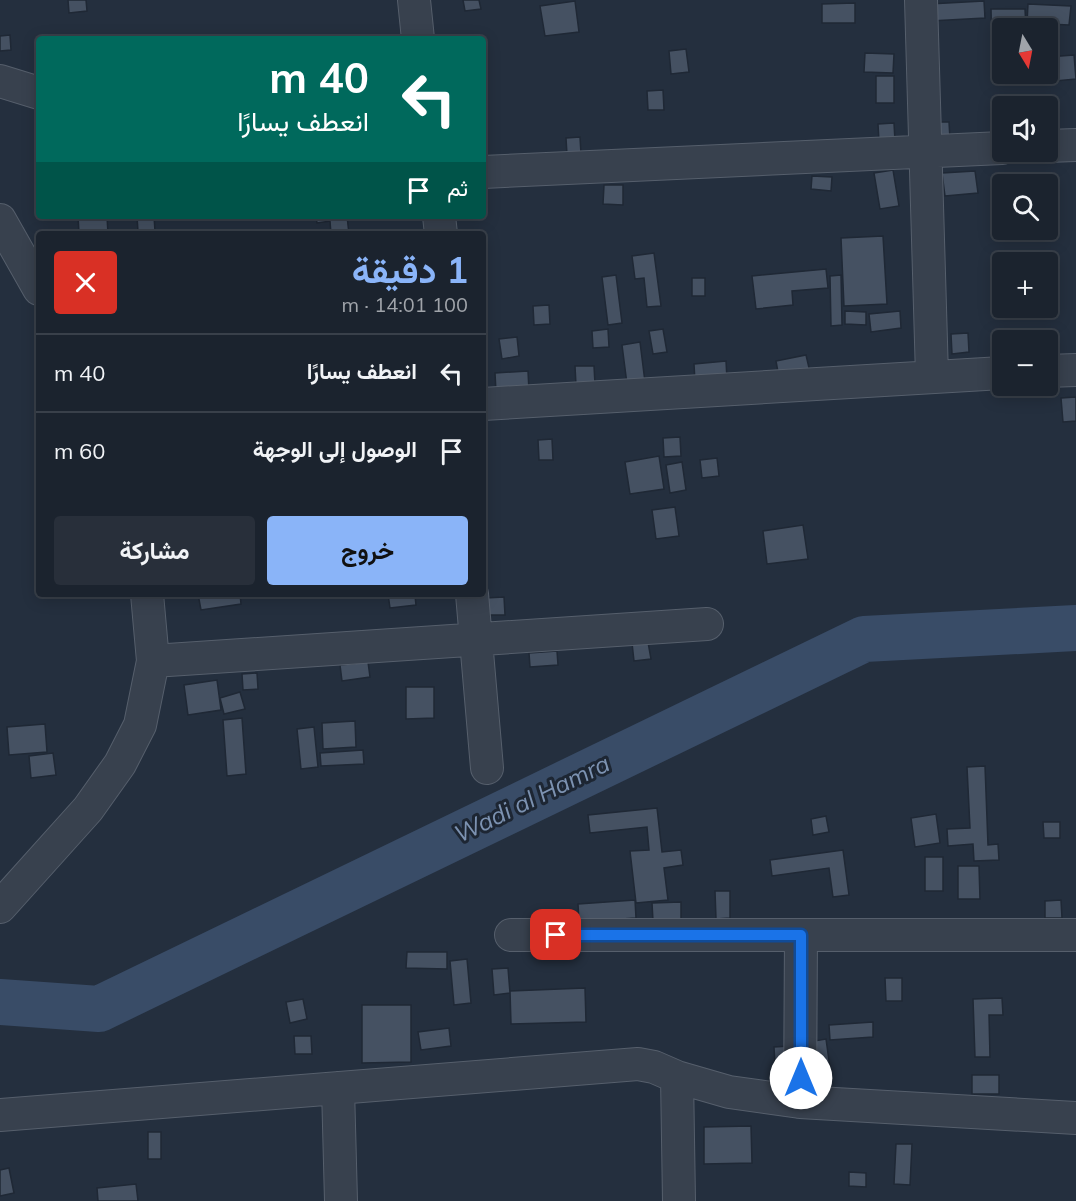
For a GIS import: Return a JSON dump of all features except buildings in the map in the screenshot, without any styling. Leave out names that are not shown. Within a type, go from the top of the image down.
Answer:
[{"type":"street","points":[[414,0],[418,36]]},
{"type":"street","points":[[921,0],[932,376]]},
{"type":"street","points":[[0,81],[36,92]]},
{"type":"street","points":[[1058,146],[1076,145]]},
{"type":"street","points":[[486,172],[992,149]]},
{"type":"street","points":[[0,220],[36,284]]},
{"type":"street","points":[[1058,371],[1076,370]]},
{"type":"street","points":[[486,404],[992,373]]},
{"type":"street","points":[[0,907],[31,876],[88,809],[120,764],[140,725],[153,661],[147,597]]},
{"type":"street","points":[[472,597],[487,768]]},
{"type":"street","points":[[153,661],[707,624]]},
{"type":"street","points":[[511,935],[1076,935]]},
{"type":"street","points":[[801,935],[801,1102]]},
{"type":"street","points":[[0,1115],[638,1064],[654,1067],[677,1077],[729,1092],[801,1102],[1076,1118]]},
{"type":"street","points":[[677,1077],[679,1201]]},
{"type":"street","points":[[338,1088],[341,1201]]},
{"type":"waterway","name":"Wadi al Hamra","points":[[0,1002],[99,1009],[864,639],[1076,628]]},
{"type":"route","points":[[556,935],[801,935],[801,1078]]}]
